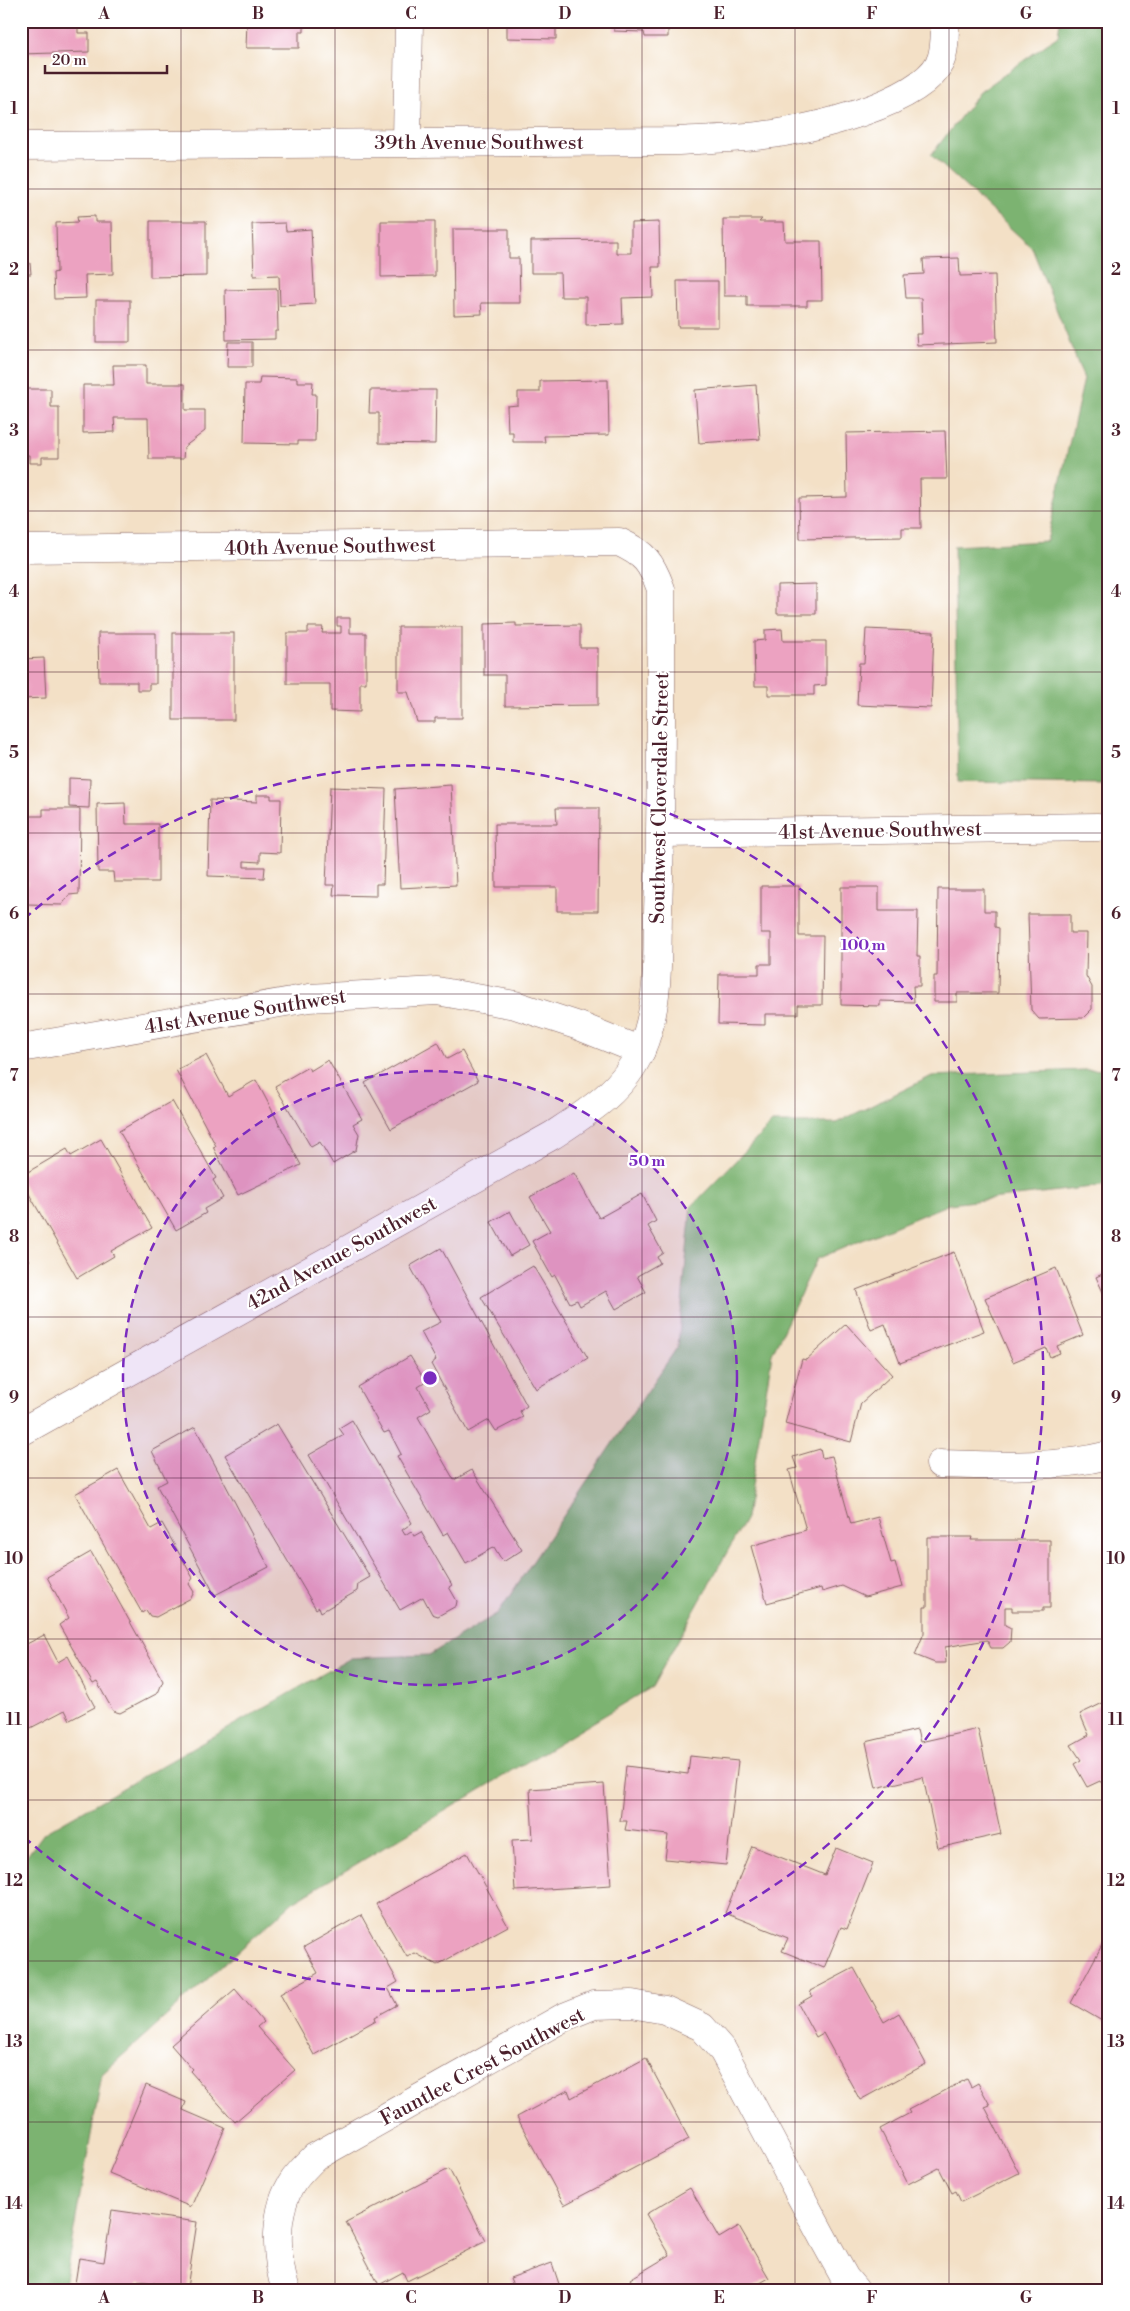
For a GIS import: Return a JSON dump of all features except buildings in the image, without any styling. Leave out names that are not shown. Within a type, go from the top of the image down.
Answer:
[{"type":"street","points":[[407,142],[409,21]]},
{"type":"street","name":"39th Avenue Southwest","points":[[21,146],[407,142],[678,142],[766,135],[848,117],[893,100],[925,79],[940,62],[945,36],[945,21]]},
{"type":"street","name":"40th Avenue Southwest","points":[[21,549],[619,542],[638,551]]},
{"type":"street","name":"Southwest Cloverdale Street","points":[[638,551],[653,567],[661,588],[661,833],[655,995],[650,1026],[641,1051]]},
{"type":"street","name":"41st Avenue Southwest","points":[[661,833],[1098,827]]},
{"type":"street","name":"41st Avenue Southwest","points":[[21,1048],[309,998],[437,991],[515,1005],[579,1026],[641,1051]]},
{"type":"street","name":"42nd Avenue Southwest","points":[[21,1432],[552,1135],[593,1109],[618,1086],[641,1051]]},
{"type":"street","points":[[940,1464],[1022,1467],[1086,1461],[1109,1455]]},
{"type":"street","name":"Fauntlee Crest Southwest","points":[[286,2290],[280,2270],[277,2241],[281,2213],[293,2181],[315,2157],[564,2017],[594,2005],[632,2004],[665,2010],[702,2028],[723,2051],[845,2278],[856,2290]]},
{"type":"green space","points":[[1060,21],[1109,21],[1109,784],[958,782],[954,546],[1047,541],[1084,379],[1032,248],[931,155],[980,92],[1058,36]]},
{"type":"green space","points":[[1109,1069],[1109,1185],[949,1204],[817,1259],[772,1354],[746,1518],[652,1687],[293,1902],[102,2074],[63,2290],[21,2290],[21,1864],[44,1833],[351,1658],[429,1655],[498,1613],[678,1346],[691,1207],[772,1123],[836,1123],[932,1076]]}]
